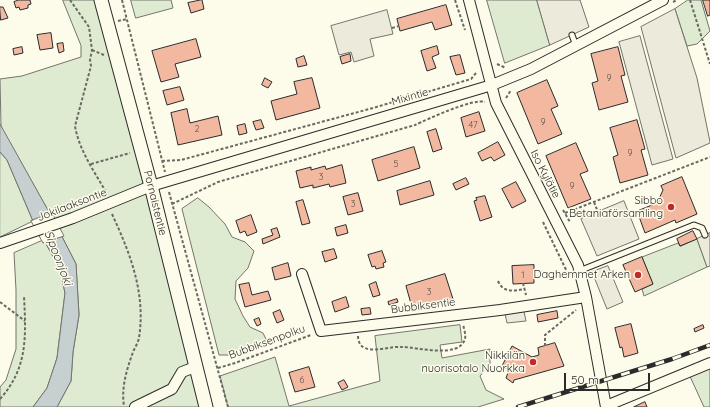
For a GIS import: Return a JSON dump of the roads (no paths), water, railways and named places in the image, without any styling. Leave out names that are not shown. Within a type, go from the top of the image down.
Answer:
[{"type":"street","name":"Pornaistentie","points":[[101,0],[151,186],[206,407]]},
{"type":"street","name":"Iso Kylätie","points":[[469,0],[496,102],[580,271],[606,406]]},
{"type":"street","name":"Mixintie","points":[[151,186],[492,84],[531,69],[663,0]]},
{"type":"street","name":"Jokilaaksontie","points":[[4,242],[73,218],[151,186]]},
{"type":"street","name":"Bubbiksentie","points":[[302,274],[321,331],[510,309],[586,296]]},
{"type":"street","points":[[606,406],[710,362]]},
{"type":"street","points":[[135,407],[172,389],[182,372],[195,367]]},
{"type":"lane","points":[[572,35],[576,46]]},
{"type":"lane","points":[[580,271],[694,225],[702,228],[705,236]]},
{"type":"water","name":"Sipoonjoki","points":[[0,124],[76,264],[79,315],[73,352],[71,381],[57,407],[33,407],[47,388],[57,358],[65,293],[60,269],[33,221],[7,160],[0,152]]},
{"type":"railway","points":[[518,407],[672,359],[710,345]]},
{"type":"place","name":"Sibbo Betaniaförsamling","points":[[671,207]]},
{"type":"place","name":"Daghemmet Arken","points":[[638,275]]},
{"type":"place","name":"Nikkilän nuorisotalo Nuorkka","points":[[533,362]]}]
